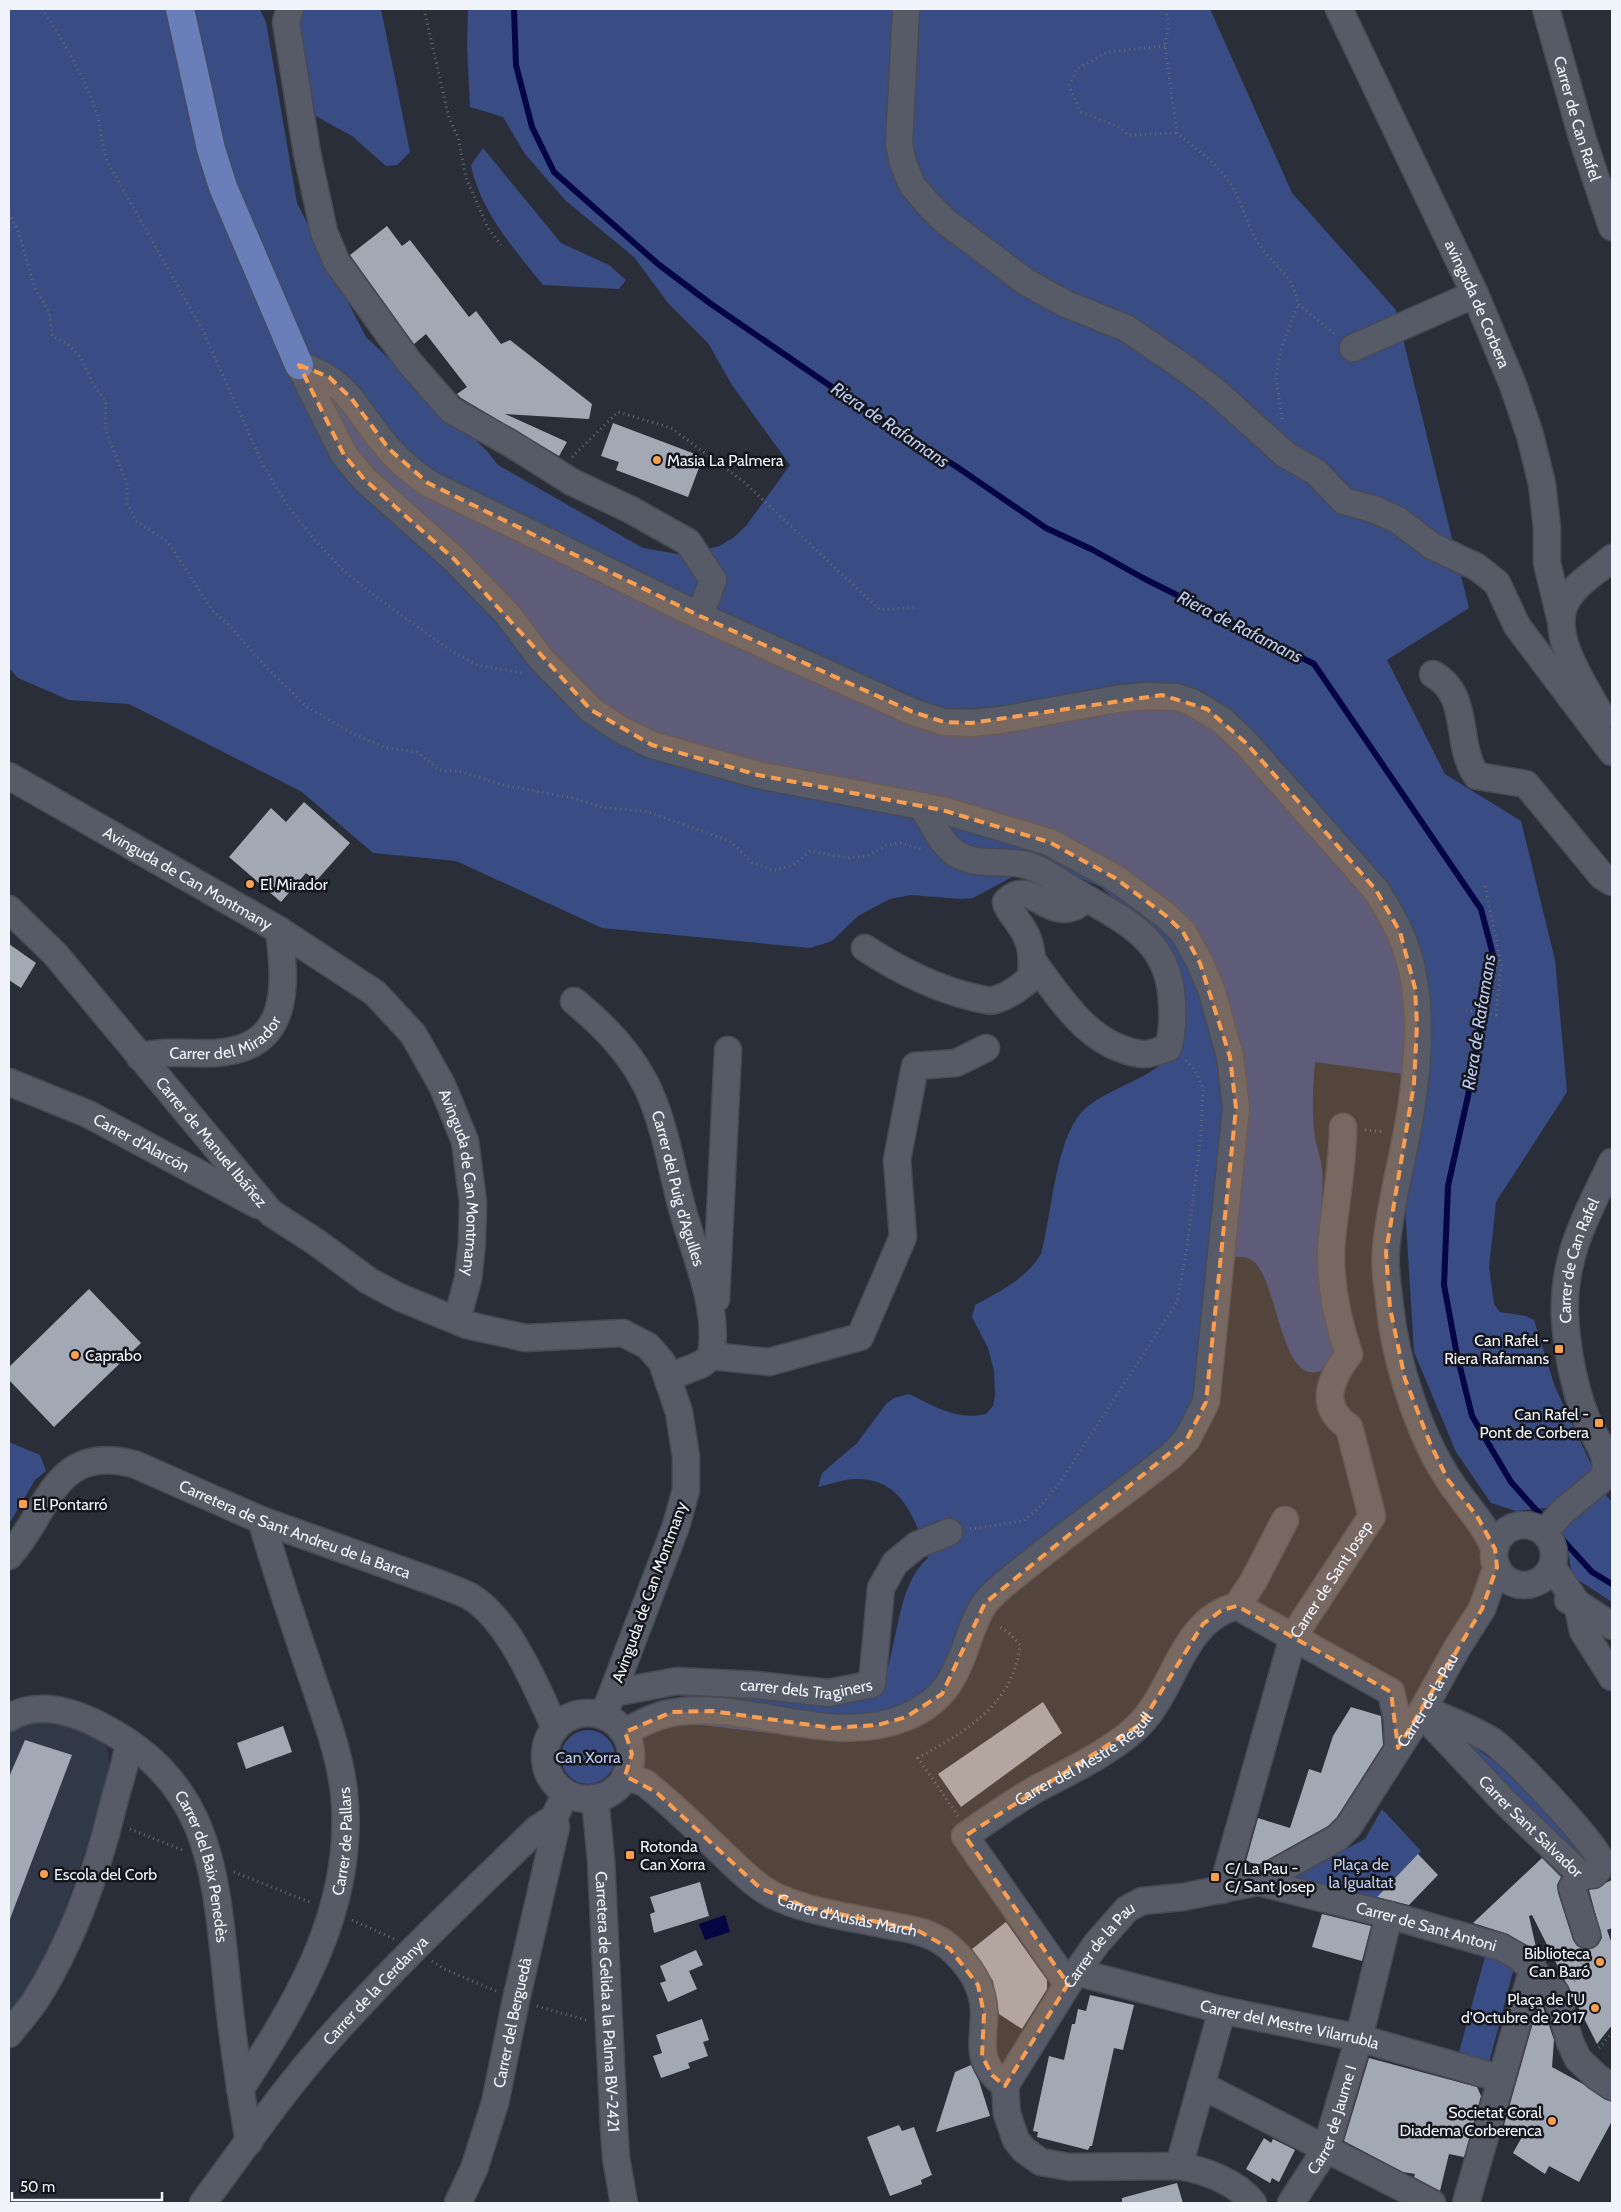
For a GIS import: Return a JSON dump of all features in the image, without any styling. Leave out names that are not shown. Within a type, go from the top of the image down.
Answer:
[{"type":"main road","points":[[180,9],[211,149],[223,187],[264,289],[299,365]]},
{"type":"street","points":[[290,9],[286,22],[306,153],[324,232],[336,261],[409,362],[451,410],[510,443],[561,475],[631,510],[688,542],[713,580],[700,616]]},
{"type":"street","points":[[906,9],[898,144],[912,185],[928,204],[945,221],[1026,282],[1066,304],[1126,328],[1182,366],[1214,391],[1286,455],[1316,472],[1344,501],[1373,509],[1398,520],[1432,546],[1477,567],[1497,583],[1517,626],[1612,752]]},
{"type":"street","name":"avinguda de Corbera","points":[[1339,9],[1475,294],[1513,385],[1530,435],[1542,484],[1547,528],[1547,563],[1560,617]]},
{"type":"street","name":"Carrer de Can Rafel","points":[[1546,9],[1582,138],[1612,227]]},
{"type":"street","points":[[1353,348],[1475,294]]},
{"type":"street","points":[[299,365],[349,461],[383,497],[455,560],[508,615],[557,676],[591,710],[622,730],[652,745],[758,775],[922,806],[1048,842],[1081,857],[1115,878],[1165,915],[1183,932],[1196,955],[1212,992],[1230,1057],[1236,1108],[1206,1402],[1187,1439],[1172,1455],[1044,1552],[985,1603],[950,1681],[942,1694],[928,1706],[906,1717],[878,1725],[832,1728],[712,1711],[672,1712],[656,1716],[625,1732]]},
{"type":"street","points":[[299,365],[329,378],[351,398],[394,455],[405,467],[428,483],[700,616],[913,712],[944,722],[971,723],[1001,720],[1107,700],[1146,696],[1177,697],[1207,709],[1246,743],[1376,890],[1400,932],[1408,955],[1415,988],[1417,1024],[1414,1084],[1390,1218],[1386,1252],[1394,1334],[1410,1394],[1430,1443],[1448,1480],[1477,1516],[1506,1578],[1577,1603],[1612,1626]]},
{"type":"street","points":[[1612,558],[1567,599],[1560,617],[1563,641],[1612,742]]},
{"type":"street","points":[[1433,674],[1443,680],[1453,692],[1469,765],[1477,776],[1526,784],[1602,876],[1612,882]]},
{"type":"street","name":"Avinguda de Can Montmany","points":[[9,776],[279,930],[375,993],[414,1034],[452,1107],[465,1141],[473,1202],[472,1242],[468,1279],[457,1320],[484,1330],[526,1338],[623,1333],[648,1346],[662,1362],[669,1377],[679,1412],[686,1457],[686,1490],[676,1526],[608,1704]]},
{"type":"street","points":[[922,806],[949,848],[973,861],[1022,864],[1046,874],[1140,931],[1152,942],[1163,961],[1172,991],[1172,1034],[1168,1048],[1143,1054],[1107,1043],[1086,1028],[1049,986],[1032,960]]},
{"type":"street","points":[[865,948],[889,964],[926,982],[954,992],[993,1001],[1014,991],[1031,978],[1030,940],[1018,920],[1008,910],[1006,902],[1013,895],[1023,892],[1058,908],[1073,908],[1087,899]]},
{"type":"street","name":"Carrer de Manuel Ibáñez","points":[[9,909],[56,955],[271,1213],[316,1242],[369,1281],[399,1297],[457,1320]]},
{"type":"street","name":"Carrer del Mirador","points":[[140,1057],[164,1052],[218,1052],[257,1041],[273,1025],[282,997],[279,930]]},
{"type":"street","name":"Carrer del Puig d'Agulles","points":[[574,1001],[600,1021],[621,1045],[648,1090],[664,1130],[681,1204],[713,1319],[711,1356]]},
{"type":"street","points":[[669,1377],[702,1364],[711,1356],[769,1362],[860,1337],[903,1237],[897,1160],[915,1066],[956,1063],[986,1048]]},
{"type":"street","points":[[710,1309],[716,1298],[728,1050]]},
{"type":"street","name":"Carrer d'Alarcón","points":[[9,1082],[88,1114],[271,1213]]},
{"type":"street","name":"Carrer de Sant Josep","points":[[1222,1890],[1293,1637],[1372,1516],[1349,1427],[1340,1421],[1331,1404],[1332,1379],[1349,1354],[1335,1308],[1331,1250],[1340,1182],[1343,1127]]},
{"type":"street","name":"Carrer de Can Rafel","points":[[1602,1479],[1604,1457],[1586,1417],[1576,1382],[1566,1325],[1566,1287],[1576,1239],[1612,1162]]},
{"type":"street","name":"Carretera de Sant Andreu de la Barca","points":[[9,1556],[25,1536],[62,1478],[75,1468],[103,1460],[118,1460],[134,1464],[261,1520],[443,1585],[471,1597],[494,1618],[513,1644],[534,1682],[555,1728]]},
{"type":"street","points":[[1538,1541],[1561,1513],[1602,1479]]},
{"type":"street","points":[[1477,1516],[1538,1541],[1577,1603],[1582,1632],[1612,1677]]},
{"type":"street","name":"Carrer de Pallars","points":[[240,2089],[290,2012],[312,1968],[333,1911],[345,1844],[344,1792],[336,1750],[261,1520]]},
{"type":"street","points":[[1285,1520],[1253,1582],[1237,1606],[1391,1692],[1397,1719],[1398,1748]]},
{"type":"street","name":"carrer dels Traginers","points":[[608,1704],[677,1681],[757,1685],[829,1693],[872,1684],[880,1588],[894,1563],[917,1545],[949,1532]]},
{"type":"street","name":"Carrer de la Pau","points":[[1005,2086],[1072,1978],[1113,1922],[1127,1909],[1142,1901],[1222,1890],[1258,1882],[1337,1838],[1349,1826],[1422,1711],[1457,1648],[1482,1609],[1500,1537],[1538,1541],[1543,1579],[1525,1584],[1482,1609]]},
{"type":"street","name":"Carrer del Mestre Regull","points":[[967,1834],[1000,1810],[1078,1768],[1141,1724],[1164,1692],[1183,1653],[1203,1624],[1222,1610],[1237,1606]]},
{"type":"street","points":[[608,1704],[616,1721],[625,1732],[632,1754],[631,1765],[618,1786],[595,1798],[579,1799],[565,1795],[556,1788],[548,1776],[545,1764],[545,1750],[548,1737],[564,1720],[608,1704]]},
{"type":"street","name":"Carrer del Baix Penedès","points":[[9,1718],[20,1711],[40,1708],[74,1714],[94,1723],[129,1743],[160,1766],[175,1784],[199,1824],[210,1862],[223,1945],[248,2142]]},
{"type":"street","name":"Carrer Sant Salvador","points":[[1422,1711],[1494,1742],[1557,1805],[1600,1856],[1598,1871],[1503,1800],[1422,1711]]},
{"type":"street","points":[[9,2034],[36,2000],[55,1966],[76,1919],[110,1820],[125,1768],[129,1743]]},
{"type":"street","name":"Carrer d'Ausiàs March","points":[[625,1776],[645,1784],[656,1792],[746,1876],[777,1897],[832,1914],[917,1930],[938,1939],[950,1948],[972,1972],[978,1985],[984,2014],[981,2041],[982,2056],[992,2075],[1005,2086]]},
{"type":"street","name":"Carrer de la Cerdanya","points":[[203,2203],[282,2096],[322,2047],[415,1948],[548,1829],[565,1795]]},
{"type":"street","name":"Carretera de Gelida a la Palma BV-2421","points":[[595,1798],[601,1860],[616,2158],[624,2203]]},
{"type":"street","name":"Carrer del Berguedà","points":[[458,2203],[474,2169],[495,2103],[548,1829]]},
{"type":"street","points":[[967,1834],[1072,1978]]},
{"type":"street","points":[[1587,1934],[1572,1888],[1598,1871]]},
{"type":"street","name":"Carrer de Sant Antoni","points":[[1258,1882],[1389,1915],[1501,1947],[1519,1957],[1533,1968],[1556,1993],[1573,2051],[1584,2065],[1612,2086]]},
{"type":"street","name":"Carrer de Jaume I","points":[[1291,2203],[1326,2149],[1359,2038],[1389,1915]]},
{"type":"street","points":[[1466,2203],[1533,1968]]},
{"type":"street","name":"Carrer del Mestre Vilarrubla","points":[[1072,1978],[1359,2038],[1502,2079]]},
{"type":"street","points":[[1178,2166],[1222,2010]]},
{"type":"street","points":[[1005,2086],[1007,2114],[1016,2140],[1024,2150],[1041,2162],[1069,2167],[1178,2166],[1192,2168],[1239,2188],[1253,2203]]},
{"type":"street","points":[[1201,2086],[1432,2203]]},
{"type":"path","points":[[42,9],[73,60],[95,109],[101,142],[107,160],[202,328],[264,467],[286,503],[313,538],[343,570],[379,599],[450,650],[477,665],[533,675],[557,676]]},
{"type":"path","points":[[424,9],[449,118],[458,137],[466,178],[488,228],[501,245]]},
{"type":"path","points":[[1166,9],[1169,22],[1165,46],[1176,133],[1205,156],[1232,185],[1263,250],[1281,268],[1296,292],[1298,304],[1280,352],[1276,377],[1280,416],[1284,423]]},
{"type":"path","points":[[1165,46],[1107,52],[1077,69],[1069,86],[1081,112],[1119,127],[1129,135],[1152,136],[1176,133]]},
{"type":"path","points":[[9,213],[18,231],[35,288],[49,312],[52,336],[68,344],[81,358],[93,384],[106,402],[105,429],[127,484],[127,503],[136,521],[168,542],[212,610],[229,625],[264,664],[307,707],[354,734],[386,748],[417,752],[439,770],[458,771],[507,786],[573,798],[605,808],[645,811],[730,841],[752,862],[773,871],[793,865],[810,851],[848,858],[867,856],[887,846],[901,843],[920,849],[949,848]]},
{"type":"path","points":[[1298,304],[1327,330],[1353,348]]},
{"type":"path","points":[[561,475],[571,457],[618,412],[671,428],[744,482],[880,610],[917,607]]},
{"type":"path","points":[[1466,1010],[1496,1014],[1501,965],[1485,885]]},
{"type":"path","points":[[949,1532],[1023,1521],[1039,1508],[1062,1482],[1177,1302],[1195,1189],[1203,1088],[1196,1072],[1186,1059],[1168,1048]]},
{"type":"path","points":[[1343,1127],[1406,1135]]},
{"type":"path","points":[[967,1834],[918,1758],[976,1723],[994,1706],[1009,1685],[1018,1662],[1020,1644],[1009,1633],[992,1623]]},
{"type":"path","points":[[110,1820],[333,1911],[415,1948],[444,1969],[516,2000],[609,2026]]},
{"type":"path","points":[[1556,1993],[1580,1977],[1587,1934]]},
{"type":"highlighted area","points":[[299,365],[329,377],[351,398],[389,449],[428,483],[700,616],[913,712],[944,722],[971,723],[1162,695],[1207,709],[1246,743],[1376,890],[1400,932],[1415,988],[1417,1024],[1414,1084],[1386,1252],[1390,1308],[1405,1379],[1430,1443],[1448,1480],[1477,1516],[1495,1549],[1497,1567],[1482,1609],[1398,1748],[1391,1692],[1237,1606],[1222,1610],[1203,1624],[1141,1724],[965,1836],[1068,1984],[1005,2086],[992,2075],[982,2056],[984,2014],[978,1985],[950,1949],[917,1930],[806,1907],[760,1888],[656,1792],[625,1776],[632,1754],[625,1732],[672,1712],[712,1711],[832,1728],[878,1725],[906,1717],[942,1694],[985,1603],[1187,1439],[1206,1402],[1236,1108],[1230,1057],[1200,963],[1183,932],[1165,915],[1115,878],[1049,842],[942,810],[758,775],[652,745],[591,710],[455,560],[364,479],[344,455]]},
{"type":"shaded area","name":"Escola del Corb","points":[[28,1722],[57,1723],[100,1740],[107,1747],[110,1767],[108,1783],[54,1942],[41,1970],[9,2015],[9,1733]]},
{"type":"shaded area","points":[[725,1915],[730,1932],[705,1940],[699,1924]]},
{"type":"green space","points":[[9,9],[260,9],[266,22],[297,203],[366,337],[487,451],[498,465],[643,548],[684,555],[719,546],[733,538],[746,526],[790,465],[732,385],[708,343],[668,303],[634,257],[565,200],[525,154],[503,117],[470,107],[467,47],[468,9],[1210,9],[1292,193],[1396,310],[1469,608],[1387,660],[1445,774],[1521,821],[1555,960],[1567,1092],[1496,1202],[1489,1267],[1494,1304],[1500,1312],[1526,1316],[1534,1320],[1555,1387],[1605,1494],[1612,1502],[1612,1602],[1572,1576],[1566,1539],[1546,1508],[1516,1511],[1491,1503],[1456,1452],[1414,1352],[1405,1206],[1425,1077],[1315,1062],[1313,1122],[1323,1182],[1318,1253],[1335,1345],[1332,1360],[1328,1366],[1317,1372],[1305,1370],[1295,1360],[1287,1345],[1261,1271],[1253,1261],[1247,1258],[1227,1258],[1215,1397],[994,1611],[945,1704],[932,1718],[903,1732],[833,1741],[694,1724],[683,1692],[882,1685],[904,1600],[917,1570],[928,1558],[912,1516],[896,1494],[885,1486],[872,1481],[856,1479],[818,1487],[822,1473],[857,1443],[886,1404],[894,1398],[909,1394],[946,1411],[965,1416],[986,1414],[993,1406],[995,1395],[994,1371],[988,1348],[972,1317],[975,1305],[1003,1290],[1020,1278],[1041,1254],[1061,1155],[1076,1119],[1087,1107],[1097,1100],[1151,1072],[1171,1056],[1162,942],[1101,887],[1047,864],[1014,876],[973,898],[961,899],[911,895],[890,899],[858,916],[832,941],[810,948],[602,928],[456,861],[373,853],[302,792],[129,704],[69,700],[18,678],[9,668]]},
{"type":"green space","points":[[297,9],[381,9],[410,152],[397,165],[386,166],[352,136],[314,115],[302,67]]},
{"type":"green space","points":[[483,148],[561,243],[609,265],[626,280],[619,289],[543,285],[500,229],[482,198],[475,182],[471,165]]},
{"type":"green space","points":[[9,1442],[40,1455],[46,1471],[35,1480],[9,1524]]},
{"type":"green space","name":"Can Xorra","points":[[588,1730],[598,1732],[607,1738],[613,1747],[615,1757],[613,1767],[607,1776],[598,1782],[588,1784],[578,1782],[569,1776],[563,1767],[561,1757],[563,1747],[569,1738],[578,1732]]},
{"type":"green space","points":[[1462,1739],[1497,1764],[1529,1792],[1584,1857],[1584,1864],[1458,1740]]},
{"type":"green space","name":"Plaça de la Igualtat","points":[[1382,1809],[1421,1851],[1370,1904],[1295,1884],[1295,1875],[1365,1839]]},
{"type":"green space","points":[[1486,1953],[1516,1960],[1489,2063],[1458,2056]]},
{"type":"building","points":[[387,226],[402,246],[410,240],[469,317],[476,311],[501,344],[510,340],[592,404],[589,419],[505,414],[567,442],[559,456],[461,398],[457,394],[467,387],[426,334],[414,344],[350,255]]},
{"type":"building","name":"Masia La Palmera","points":[[613,423],[703,457],[688,497],[616,470],[619,462],[601,456]]},
{"type":"building","points":[[304,802],[350,843],[316,881],[306,873],[281,902],[229,857],[271,808],[286,822]]},
{"type":"building","points":[[9,944],[36,963],[21,988],[9,980]]},
{"type":"building","name":"Caprabo","points":[[89,1289],[141,1343],[54,1427],[9,1380],[9,1367]]},
{"type":"building","points":[[1043,1702],[1062,1733],[961,1807],[938,1774]]},
{"type":"building","points":[[1351,1707],[1381,1716],[1383,1745],[1337,1817],[1328,1826],[1258,1865],[1246,1861],[1258,1818],[1290,1828],[1309,1769],[1321,1773],[1333,1736]]},
{"type":"building","points":[[283,1726],[292,1752],[246,1769],[237,1743]]},
{"type":"building","points":[[25,1740],[72,1755],[10,1919],[9,1777]]},
{"type":"building","points":[[1418,1854],[1438,1875],[1409,1905],[1377,1897]]},
{"type":"building","points":[[1542,1858],[1561,1877],[1557,1885],[1558,1893],[1573,1940],[1577,1946],[1583,1949],[1592,1949],[1598,1945],[1602,1938],[1589,1890],[1612,1880],[1612,1928],[1607,1930],[1612,1944],[1612,2025],[1597,2044],[1532,1915],[1529,1916],[1537,1952],[1508,1934],[1473,1923]]},
{"type":"building","points":[[700,1882],[709,1916],[654,1933],[650,1914],[655,1912],[650,1897]]},
{"type":"building","points":[[1322,1914],[1371,1926],[1362,1961],[1312,1947]]},
{"type":"building","points":[[1006,1922],[1047,1980],[1047,1989],[1022,2029],[999,2014],[993,1981],[972,1949]]},
{"type":"building","points":[[696,1950],[703,1965],[689,1971],[697,1989],[668,2002],[660,1983],[666,1981],[660,1966]]},
{"type":"building","points":[[1090,1995],[1134,2005],[1123,2050],[1114,2048],[1092,2146],[1088,2150],[1037,2137],[1038,2132],[1033,2131],[1049,2056],[1064,2060],[1072,2024],[1075,2024],[1078,2009],[1086,2011]]},
{"type":"building","points":[[1540,1998],[1554,2040],[1552,2067],[1612,2102],[1612,2121],[1579,2182],[1549,2166],[1545,2174],[1513,2153],[1523,2135],[1504,2125]]},
{"type":"building","points":[[702,2019],[709,2040],[703,2042],[708,2056],[688,2063],[690,2068],[661,2078],[653,2056],[662,2053],[656,2035]]},
{"type":"building","points":[[1369,2058],[1477,2087],[1481,2096],[1464,2157],[1449,2154],[1440,2191],[1414,2177],[1415,2174],[1403,2172],[1344,2141]]},
{"type":"building","points":[[971,2065],[979,2081],[990,2116],[936,2132],[955,2072]]},
{"type":"building","points":[[899,2125],[902,2131],[914,2127],[932,2175],[921,2180],[922,2184],[890,2196],[867,2137]]},
{"type":"building","points":[[1264,2138],[1271,2143],[1273,2139],[1295,2150],[1279,2182],[1272,2178],[1270,2183],[1246,2169]]},
{"type":"building","points":[[1177,2183],[1183,2203],[1122,2203],[1122,2198]]},
{"type":"waterway","name":"Riera de Rafamans","points":[[514,9],[516,65],[532,127],[554,172],[658,264],[711,304],[848,398],[957,467],[1046,528],[1093,550],[1143,578],[1314,664],[1481,909],[1493,955],[1468,1096],[1448,1186],[1444,1285],[1457,1355],[1472,1416],[1511,1482],[1547,1522]]},
{"type":"waterway","name":"Riera de Rafamans","points":[[1553,1529],[1592,1572],[1612,1584]]},
{"type":"place","name":"Masia La Palmera","points":[[657,460]]},
{"type":"place","name":"El Mirador","points":[[250,884]]},
{"type":"place","name":"Can Rafel - Riera Rafamans","points":[[1559,1349]]},
{"type":"place","name":"Caprabo","points":[[75,1355]]},
{"type":"place","name":"Can Rafel - Pont de Corbera","points":[[1599,1423]]},
{"type":"place","name":"El Pontarró","points":[[23,1504]]},
{"type":"place","name":"Rotonda Can Xorra","points":[[630,1855]]},
{"type":"place","name":"Escola del Corb","points":[[44,1874]]},
{"type":"place","name":"C/ La Pau - C/ Sant Josep","points":[[1215,1877]]},
{"type":"place","name":"Biblioteca Can Baró","points":[[1600,1962]]},
{"type":"place","name":"Plaça de l'U d'Octubre de 2017","points":[[1595,2008]]},
{"type":"place","name":"Societat Coral Diadema Corberenca","points":[[1552,2121]]}]
